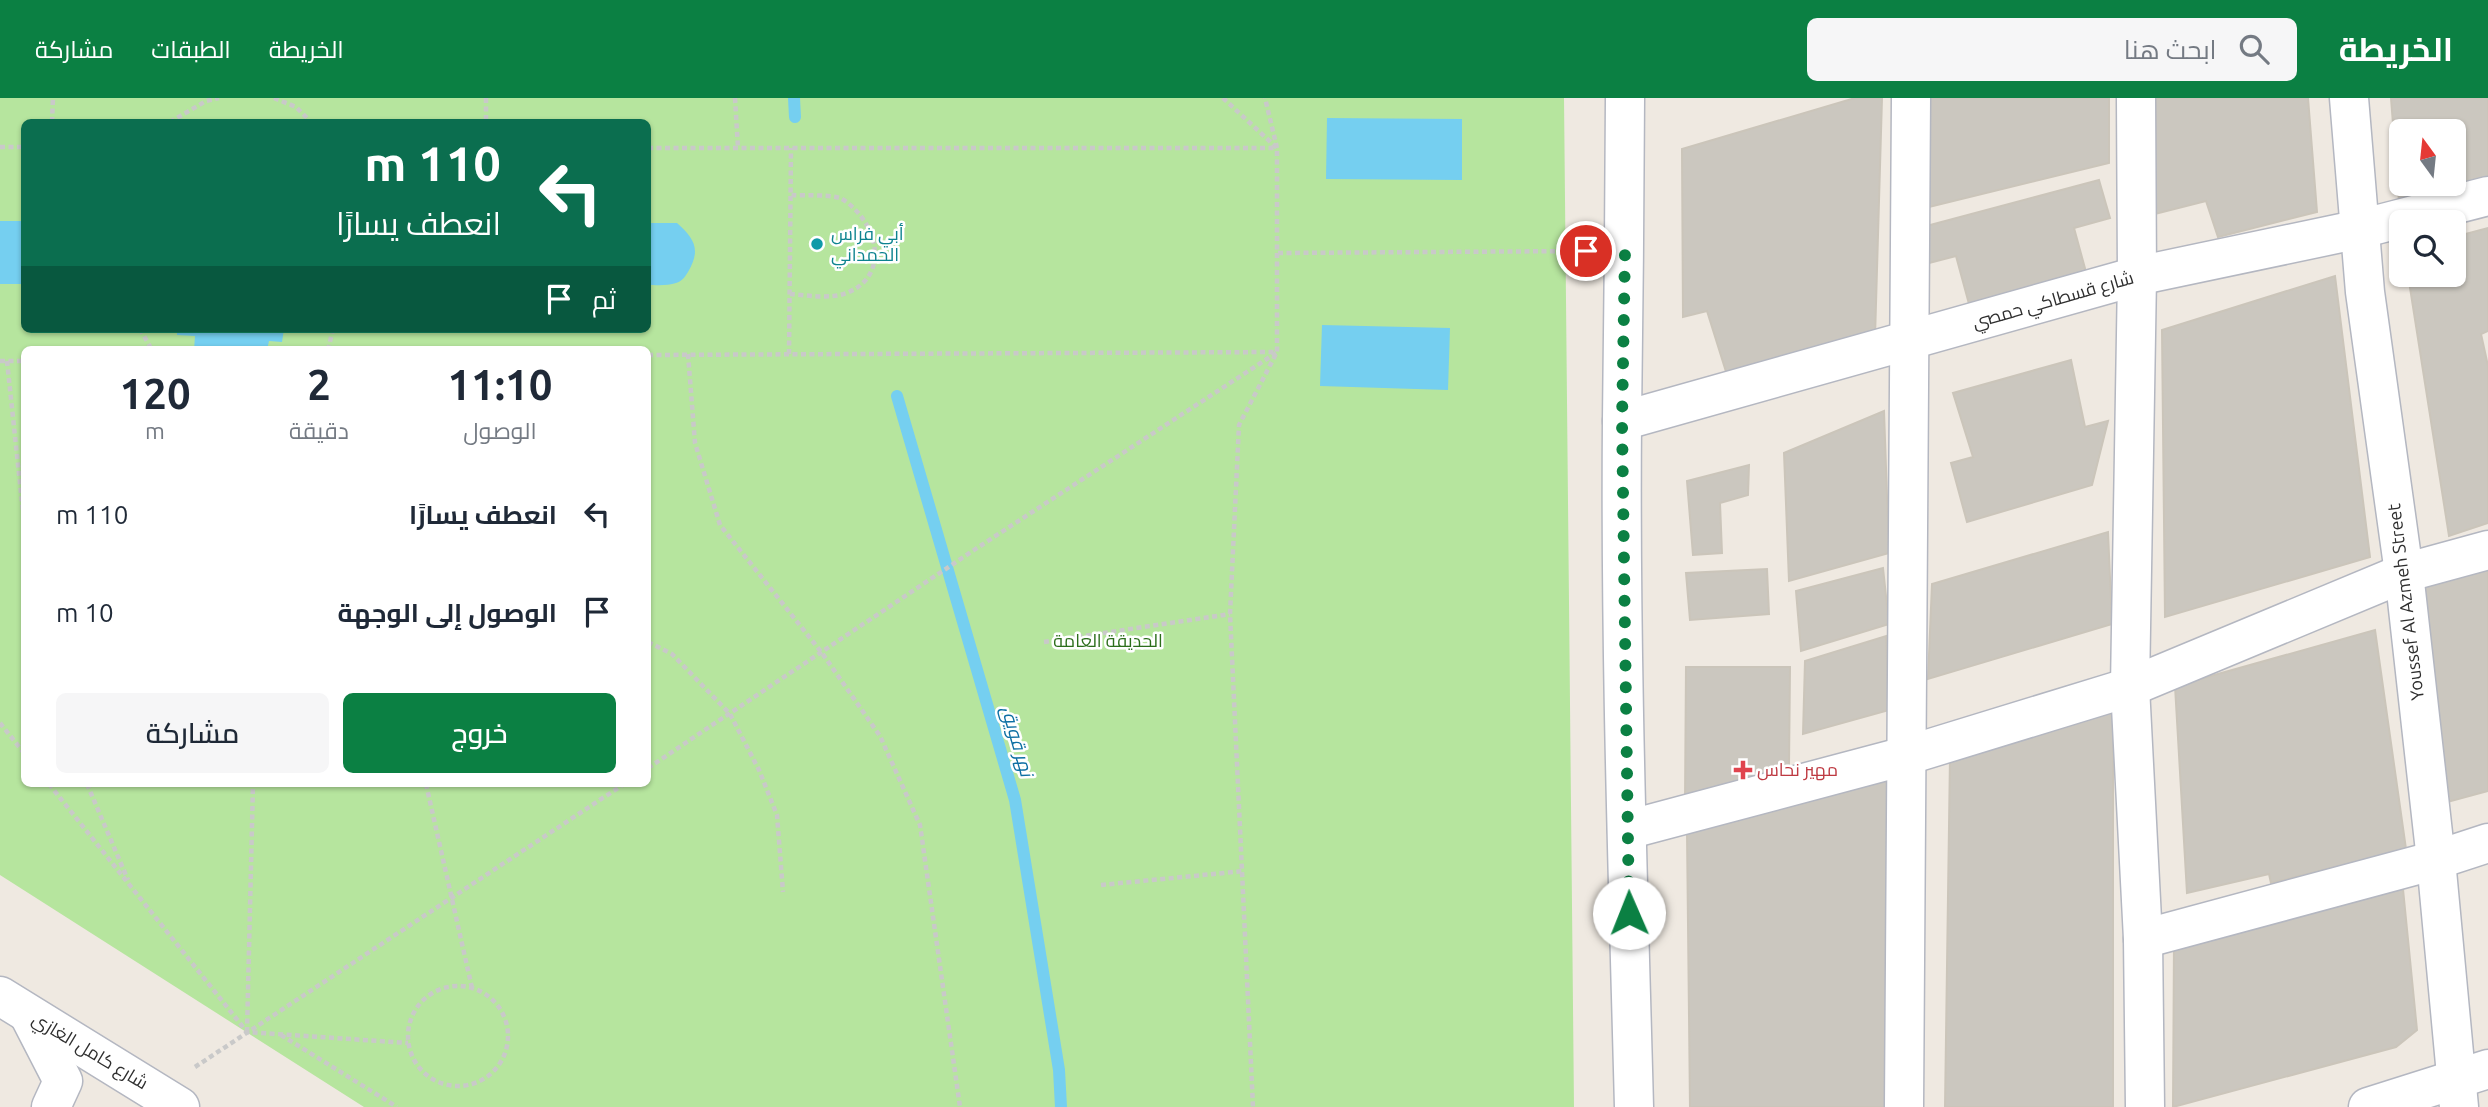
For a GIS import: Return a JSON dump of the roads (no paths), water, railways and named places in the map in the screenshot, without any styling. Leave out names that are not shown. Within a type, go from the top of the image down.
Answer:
[{"type":"street","points":[[1625,98],[1622,421],[1627,830],[1634,1107]]},
{"type":"street","points":[[1904,1107],[1911,98]]},
{"type":"street","points":[[2136,98],[2137,276],[2130,687],[2143,939],[2145,1107]]},
{"type":"street","name":"Youssef Al Azmeh Street","points":[[2349,98],[2365,292],[2404,573],[2436,860],[2468,1085]]},
{"type":"street","name":"شارع قسطاكي حمصي","points":[[1622,421],[2137,276],[2360,229],[2488,196]]},
{"type":"street","points":[[1627,830],[1905,755],[2130,687],[2404,573],[2488,550]]},
{"type":"street","points":[[2143,939],[2436,860],[2488,843]]},
{"type":"street","points":[[15,1005],[63,1081],[51,1107]]},
{"type":"street","name":"شارع كامل الغازي","points":[[15,1005],[168,1100]]},
{"type":"street","points":[[2368,1107],[2468,1085]]},
{"type":"water","points":[[1327,118],[1462,119],[1462,180],[1326,179]]},
{"type":"water","points":[[0,221],[21,221],[21,284],[0,284]]},
{"type":"water","points":[[651,223],[677,223],[694,245],[694,257],[687,274],[678,282],[651,285]]},
{"type":"water","points":[[1322,325],[1450,328],[1448,390],[1320,386]]},
{"type":"water","points":[[283,333],[282,342],[269,341],[268,346],[194,346],[195,336],[177,335]]},
{"type":"waterway","name":"نهر قويق","points":[[794,98],[795,117]]},
{"type":"waterway","name":"نهر قويق","points":[[897,396],[1015,800],[1059,1070],[1061,1107]]},
{"type":"place","name":"أبي فراس الحمداني","points":[[817,244]]},
{"type":"place","name":"مهير نحاس","points":[[1743,770]]},
{"type":"park label","name":"الحديقة العامة","points":[[1108,641]]}]
